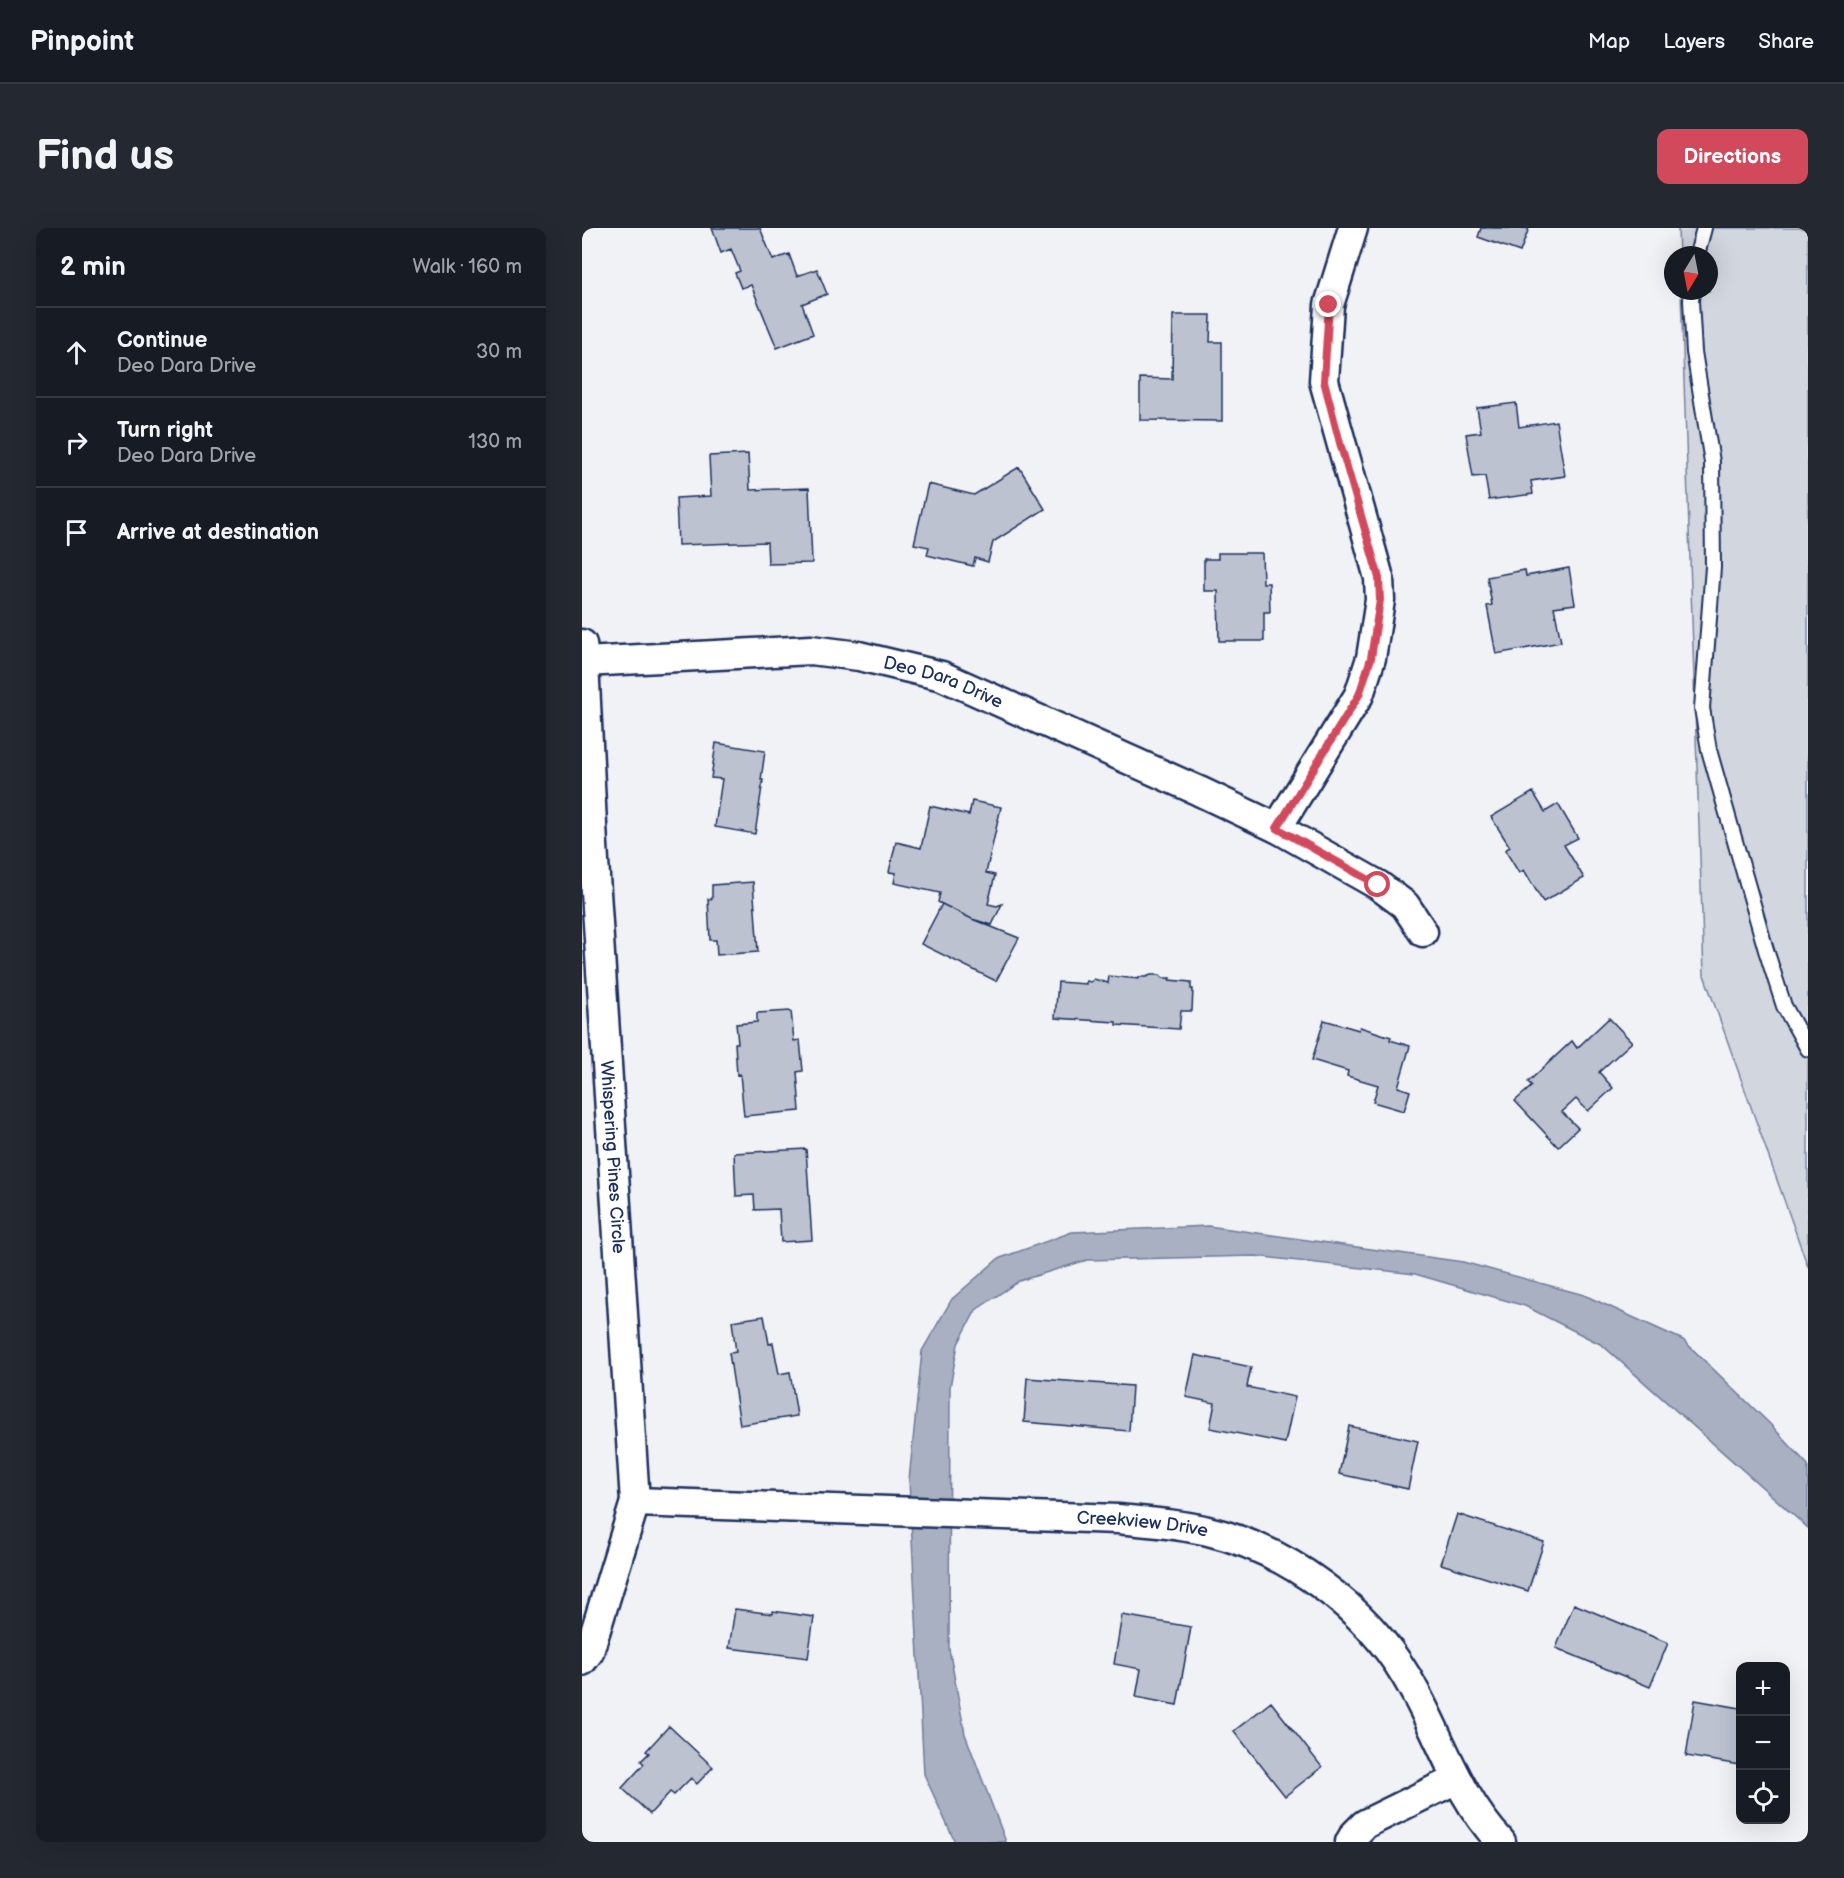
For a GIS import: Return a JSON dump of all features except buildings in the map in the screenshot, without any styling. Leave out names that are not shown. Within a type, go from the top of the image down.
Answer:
[{"type":"street","points":[[1277,828],[1359,695],[1371,658],[1380,600],[1379,578],[1324,381],[1329,305],[1353,228]]},
{"type":"street","name":"Deo Dara Drive","points":[[583,653],[811,650],[859,656],[942,676],[1277,828],[1378,885],[1405,905],[1423,932]]},
{"type":"street","name":"Whispering Pines Circle","points":[[582,1661],[589,1652],[635,1502],[587,845],[583,653]]},
{"type":"street","name":"Creekview Drive","points":[[635,1502],[1118,1520],[1161,1523],[1207,1530],[1234,1538],[1266,1552],[1322,1585],[1349,1605],[1367,1623],[1406,1676],[1457,1779],[1475,1810],[1501,1842]]},
{"type":"street","points":[[1350,1842],[1365,1824],[1457,1779]]},
{"type":"lane","points":[[1699,246],[1704,228]]},
{"type":"lane","points":[[1691,300],[1694,352],[1712,462],[1713,567],[1702,708],[1709,750],[1766,950],[1784,1006],[1808,1049]]},
{"type":"shaded area","points":[[1678,228],[1808,228],[1808,1267],[1704,975],[1681,300],[1718,300],[1718,246],[1679,246]]},
{"type":"water","points":[[1208,1226],[1463,1262],[1584,1295],[1683,1340],[1770,1424],[1808,1465],[1808,1528],[1602,1345],[1525,1306],[1415,1274],[1255,1256],[1087,1260],[1019,1281],[976,1310],[958,1344],[950,1387],[949,1649],[965,1734],[1006,1842],[955,1842],[924,1774],[909,1480],[922,1351],[952,1299],[998,1259],[1072,1232]]},
{"type":"route","points":[[1329,305],[1324,381],[1379,578],[1380,600],[1371,658],[1359,695],[1277,828],[1378,885]]}]
